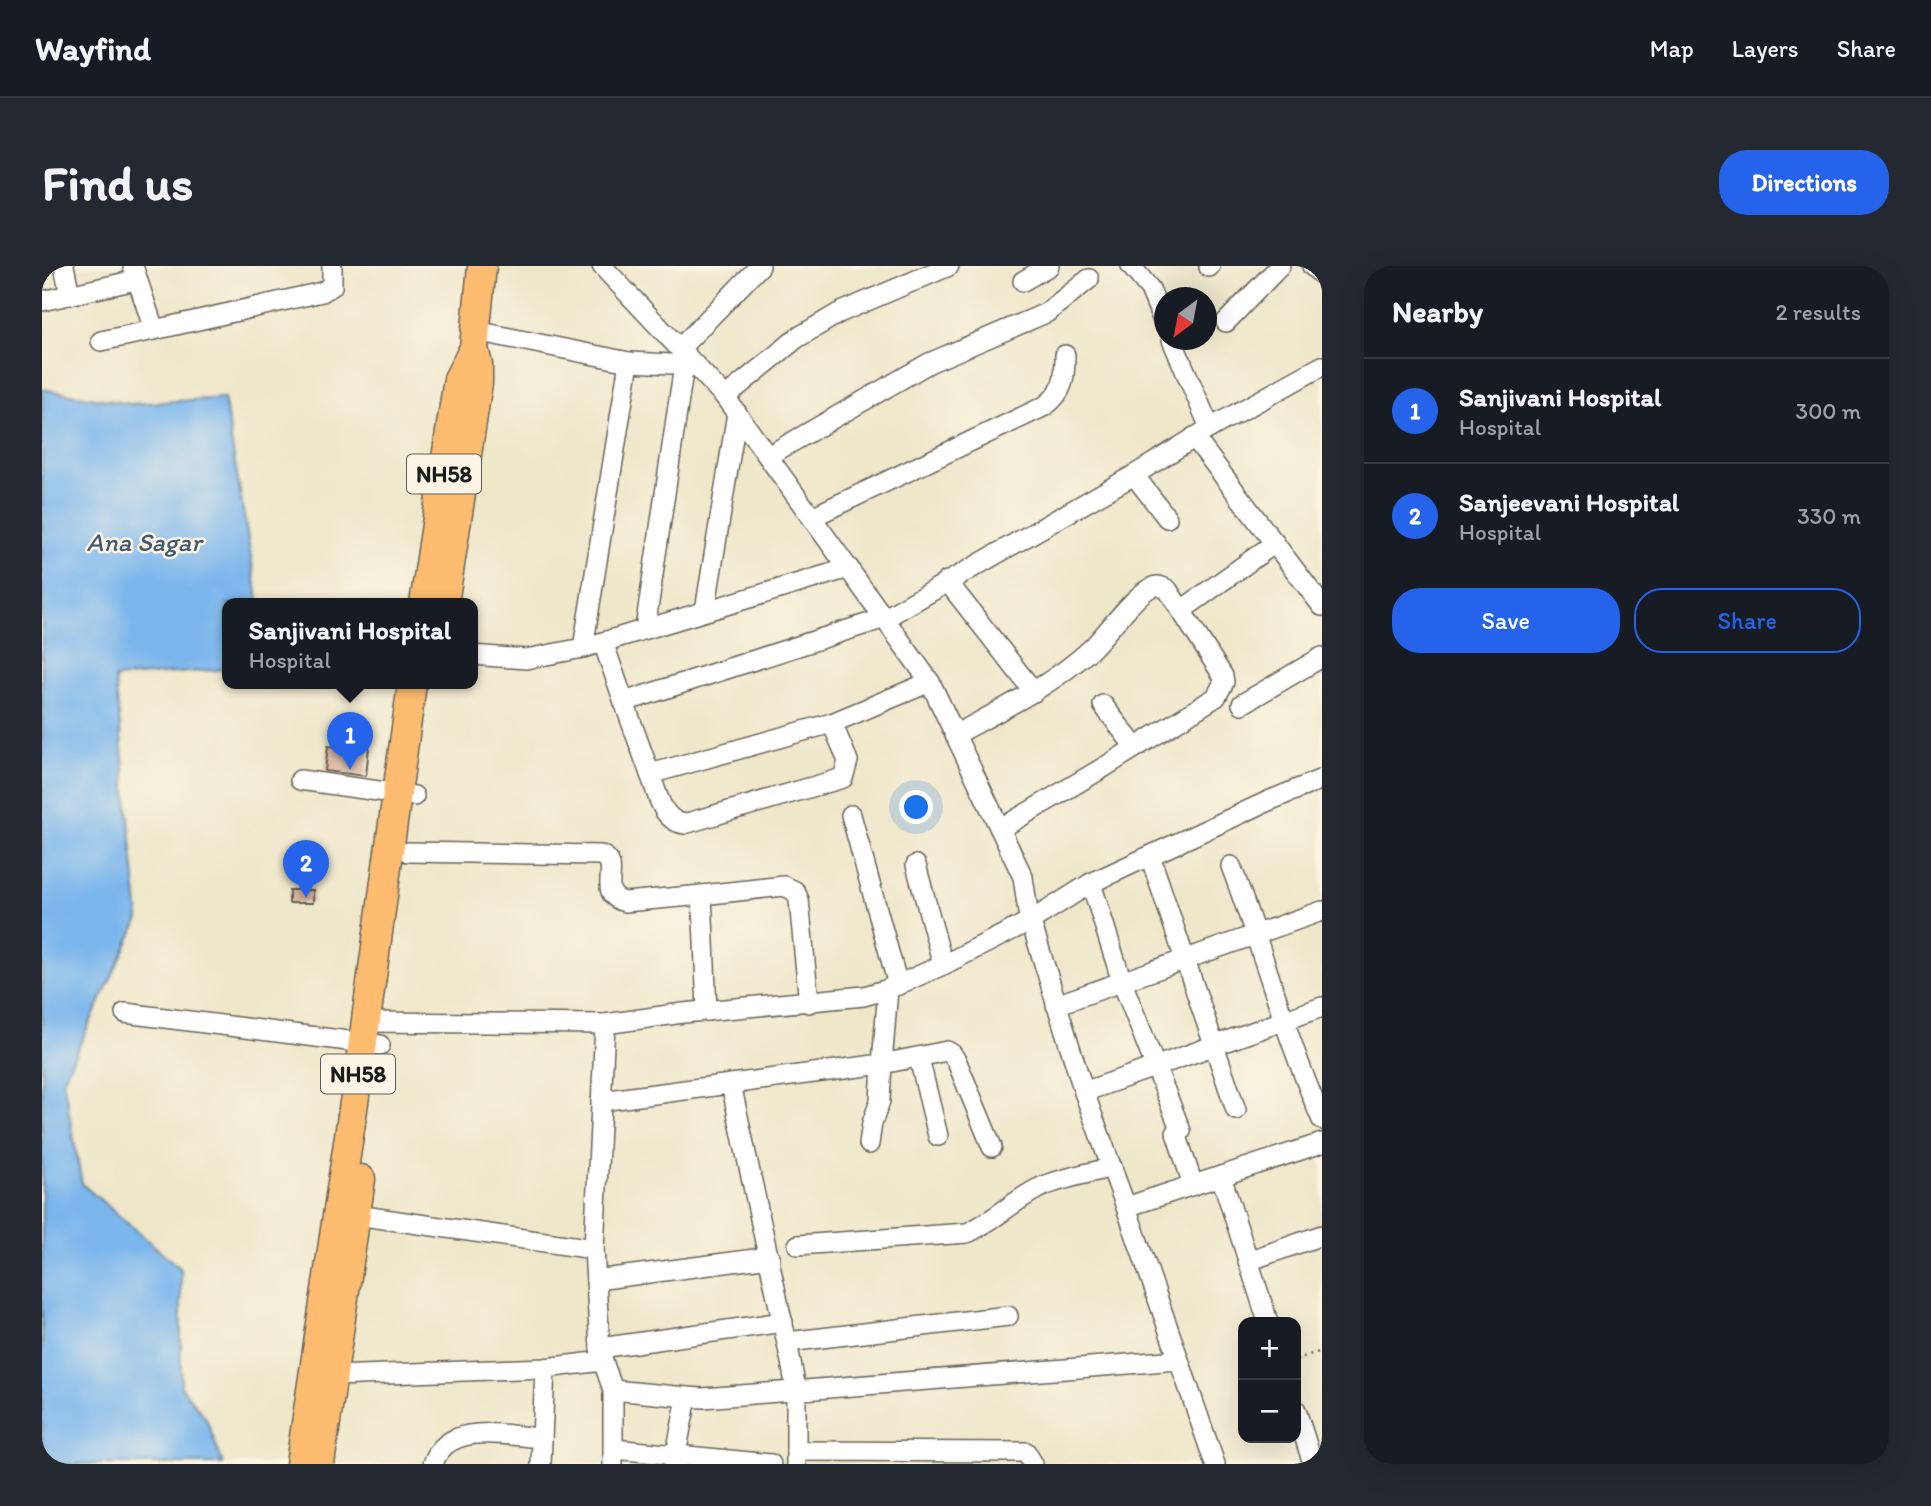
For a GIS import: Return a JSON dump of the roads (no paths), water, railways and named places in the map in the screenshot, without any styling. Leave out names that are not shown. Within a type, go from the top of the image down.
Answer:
[{"type":"highway","name":"NH58","points":[[445,598],[478,383],[475,340],[482,266]]},
{"type":"highway","name":"NH58","points":[[425,598],[458,379],[475,340]]},
{"type":"highway","name":"NH58","points":[[313,1463],[405,795],[412,689]]},
{"type":"highway","name":"NH58","points":[[313,1463],[334,1376],[356,1215],[373,1033],[408,852],[405,795],[430,689]]},
{"type":"street","points":[[64,266],[70,295]]},
{"type":"street","points":[[101,341],[322,292],[332,286],[331,266]]},
{"type":"street","points":[[602,266],[686,359],[725,397],[930,682],[1023,877],[1028,912],[1084,1092],[1215,1464]]},
{"type":"street","points":[[645,629],[686,359],[760,266]]},
{"type":"street","points":[[725,397],[797,338],[839,313],[949,266]]},
{"type":"street","points":[[1023,281],[1049,266]]},
{"type":"street","points":[[1131,266],[1150,289],[1154,299]]},
{"type":"street","points":[[1226,322],[1280,266]]},
{"type":"street","points":[[1312,266],[1322,275]]},
{"type":"street","points":[[42,301],[70,295],[134,273],[153,330]]},
{"type":"street","points":[[768,456],[929,363],[1046,313],[1089,279]]},
{"type":"street","points":[[475,340],[629,362],[686,359]]},
{"type":"street","points":[[1174,350],[1202,433],[1275,543],[1322,606]]},
{"type":"street","points":[[813,517],[1045,406],[1060,391],[1065,377],[1065,355]]},
{"type":"street","points":[[583,648],[629,362]]},
{"type":"street","points":[[624,702],[885,618],[1322,366]]},
{"type":"street","points":[[705,611],[737,413]]},
{"type":"street","points":[[1134,475],[1167,518]]},
{"type":"street","points":[[1182,610],[1275,543]]},
{"type":"street","points":[[478,655],[526,659],[583,648],[849,568]]},
{"type":"street","points":[[947,581],[1034,692]]},
{"type":"street","points":[[955,735],[1034,692],[1092,648],[1140,595],[1159,585],[1168,590],[1223,676],[1221,689],[1216,696],[1000,829]]},
{"type":"street","points":[[603,642],[664,813],[670,819],[684,824],[843,778],[848,761],[832,723]]},
{"type":"street","points":[[1242,704],[1322,657]]},
{"type":"street","points":[[650,774],[832,723],[930,682]]},
{"type":"street","points":[[1103,705],[1135,747]]},
{"type":"street","points":[[125,1013],[373,1033],[605,1024],[864,996],[893,987],[943,965],[1032,920],[1091,883],[1322,779]]},
{"type":"street","points":[[300,780],[405,795]]},
{"type":"street","points":[[851,815],[893,987],[880,1101],[872,1123],[869,1144]]},
{"type":"street","points":[[408,852],[601,855],[607,857],[610,862],[610,891],[617,900],[625,902],[784,886],[796,891],[799,900],[809,1003]]},
{"type":"street","points":[[1150,856],[1236,1110]]},
{"type":"street","points":[[916,865],[943,965]]},
{"type":"street","points":[[1231,866],[1257,934],[1308,1088],[1322,1120]]},
{"type":"street","points":[[1091,883],[1122,982],[1179,1132],[1194,1185]]},
{"type":"street","points":[[702,895],[706,1011]]},
{"type":"street","points":[[1056,1005],[1322,911]]},
{"type":"street","points":[[1084,1092],[1322,1007]]},
{"type":"street","points":[[605,1024],[594,1249],[602,1354],[613,1390],[614,1456],[771,1464]]},
{"type":"street","points":[[601,1101],[882,1065],[942,1051],[953,1054],[992,1147]]},
{"type":"street","points":[[919,1058],[937,1136]]},
{"type":"street","points":[[731,1084],[796,1389],[796,1457],[843,1451],[1026,1452],[1033,1464]]},
{"type":"street","points":[[1126,1207],[1322,1143]]},
{"type":"street","points":[[798,1245],[967,1233],[986,1225],[1016,1201],[1039,1188],[1112,1167]]},
{"type":"street","points":[[1221,1176],[1266,1317]]},
{"type":"street","points":[[356,1215],[594,1249]]},
{"type":"street","points":[[1248,1261],[1322,1235]]},
{"type":"street","points":[[596,1280],[770,1257]]},
{"type":"street","points":[[787,1342],[1007,1316]]},
{"type":"street","points":[[334,1376],[545,1368],[602,1354],[783,1322]]},
{"type":"street","points":[[613,1390],[703,1398],[1178,1360]]},
{"type":"street","points":[[541,1464],[545,1368]]},
{"type":"street","points":[[674,1459],[687,1397]]},
{"type":"street","points":[[1301,1418],[1314,1440],[1313,1464]]},
{"type":"street","points":[[432,1464],[447,1442],[456,1437],[473,1434],[542,1438]]},
{"type":"street","points":[[825,1464],[843,1451]]},
{"type":"water","name":"Ana Sagar","points":[[42,389],[130,404],[224,398],[258,598],[222,598],[222,669],[115,678],[139,919],[63,1080],[82,1184],[181,1269],[181,1387],[206,1418],[223,1464],[42,1464]]},
{"type":"place","name":"Sanjivani Hospital","points":[[350,770]]},
{"type":"place","name":"Sanjeevani Hospital","points":[[306,898]]}]
